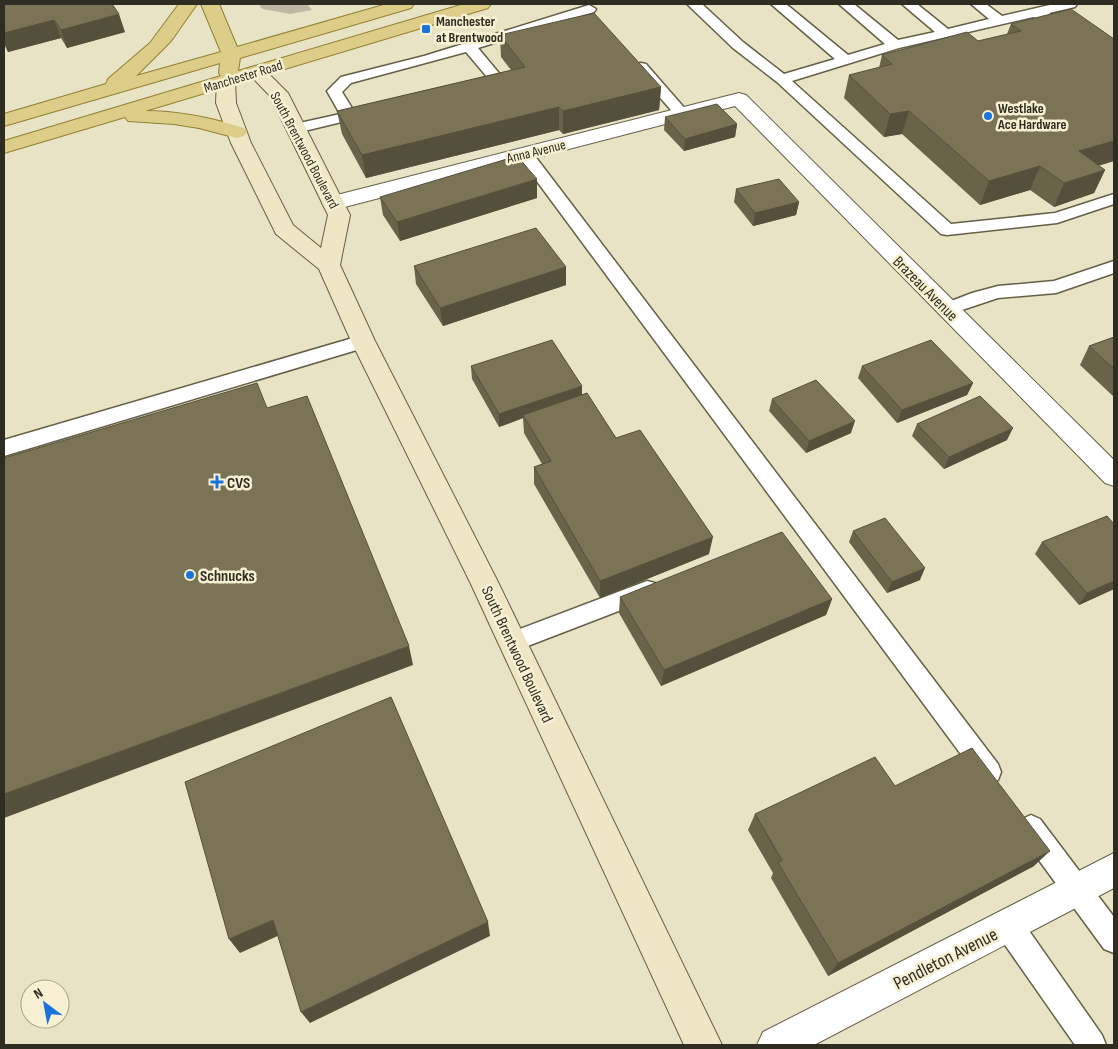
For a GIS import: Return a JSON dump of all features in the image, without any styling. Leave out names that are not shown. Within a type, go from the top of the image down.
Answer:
[{"type":"main road","points":[[101,92],[151,55],[188,4]]},
{"type":"main road","points":[[210,4],[231,54]]},
{"type":"main road","name":"Manchester Road","points":[[4,120],[405,4]]},
{"type":"main road","name":"Manchester Road","points":[[4,147],[482,4]]},
{"type":"main road","name":"South Brentwood Boulevard","points":[[329,265],[340,215],[278,93],[256,72],[231,54],[226,81],[226,103],[237,132],[284,229],[329,265],[363,341],[512,642],[702,1045]]},
{"type":"main road","points":[[91,122],[134,117],[179,118],[202,122],[237,132]]},
{"type":"street","name":"Anna Avenue","points":[[333,203],[739,99]]},
{"type":"street","name":"Brazeau Avenue","points":[[739,99],[1114,476]]},
{"type":"street","name":"Pendleton Avenue","points":[[776,1045],[1114,870]]},
{"type":"lane","points":[[694,4],[738,45],[782,79],[947,230],[1057,218],[1114,199]]},
{"type":"lane","points":[[778,4],[844,59]]},
{"type":"lane","points":[[846,4],[895,45]]},
{"type":"lane","points":[[909,4],[946,33]]},
{"type":"lane","points":[[978,4],[1000,21]]},
{"type":"lane","points":[[782,79],[895,45],[1070,4]]},
{"type":"lane","points":[[349,116],[334,91],[346,80],[429,60],[586,6],[601,22]]},
{"type":"lane","points":[[1033,13],[1060,20]]},
{"type":"lane","points":[[462,92],[491,85],[496,78],[469,46]]},
{"type":"lane","points":[[632,56],[682,114]]},
{"type":"lane","points":[[296,128],[368,112]]},
{"type":"lane","points":[[526,154],[798,532],[999,786]]},
{"type":"lane","points":[[947,309],[978,297],[998,292],[1056,286],[1114,267]]},
{"type":"lane","points":[[4,448],[363,341]]},
{"type":"lane","points":[[512,642],[664,583]]},
{"type":"lane","points":[[1017,810],[1114,940]]},
{"type":"lane","points":[[1008,925],[1092,1045]]},
{"type":"shaded area","points":[[260,4],[307,4],[312,10],[290,14],[263,9],[260,7]]},
{"type":"building","points":[[4,4],[112,4],[119,14],[61,30],[54,20],[4,33]]},
{"type":"building","name":"Westlake Ace Hardware","points":[[1071,9],[1114,39],[1114,141],[1079,151],[1105,170],[1064,183],[1040,166],[989,181],[909,111],[890,114],[849,75],[892,64],[882,55],[967,32],[978,41],[1021,31],[1011,24]]},
{"type":"building","points":[[594,13],[661,87],[563,111],[559,107],[362,155],[337,111],[525,67],[500,35]]},
{"type":"building","points":[[717,104],[737,124],[685,139],[665,117]]},
{"type":"building","points":[[517,156],[537,179],[397,222],[380,197]]},
{"type":"building","points":[[779,179],[799,202],[755,213],[736,189]]},
{"type":"building","points":[[536,228],[566,267],[440,308],[414,266]]},
{"type":"building","points":[[1114,337],[1114,369],[1089,346]]},
{"type":"building","points":[[552,340],[582,386],[499,414],[471,366]]},
{"type":"building","points":[[931,340],[973,383],[902,410],[862,366]]},
{"type":"building","points":[[816,380],[855,421],[809,441],[772,399]]},
{"type":"building","name":"Schnucks","points":[[257,383],[267,408],[307,396],[409,646],[4,794],[4,458]]},
{"type":"building","points":[[587,393],[616,438],[640,430],[713,537],[600,581],[534,467],[551,461],[523,415]]},
{"type":"building","points":[[980,396],[1013,428],[949,457],[917,424]]},
{"type":"building","points":[[1107,516],[1114,524],[1114,581],[1087,593],[1042,542]]},
{"type":"building","points":[[885,518],[925,568],[892,582],[853,531]]},
{"type":"building","points":[[782,532],[832,599],[664,670],[620,597]]},
{"type":"building","points":[[391,697],[488,922],[301,1012],[273,920],[229,939],[185,782]]},
{"type":"building","points":[[972,748],[1050,851],[838,963],[778,863],[782,860],[755,814],[875,757],[895,786]]},
{"type":"place","name":"Manchester at Brentwood","points":[[426,29]]},
{"type":"place","name":"Westlake Ace Hardware","points":[[988,116]]},
{"type":"place","name":"CVS","points":[[217,482]]},
{"type":"place","name":"Schnucks","points":[[190,575]]}]
